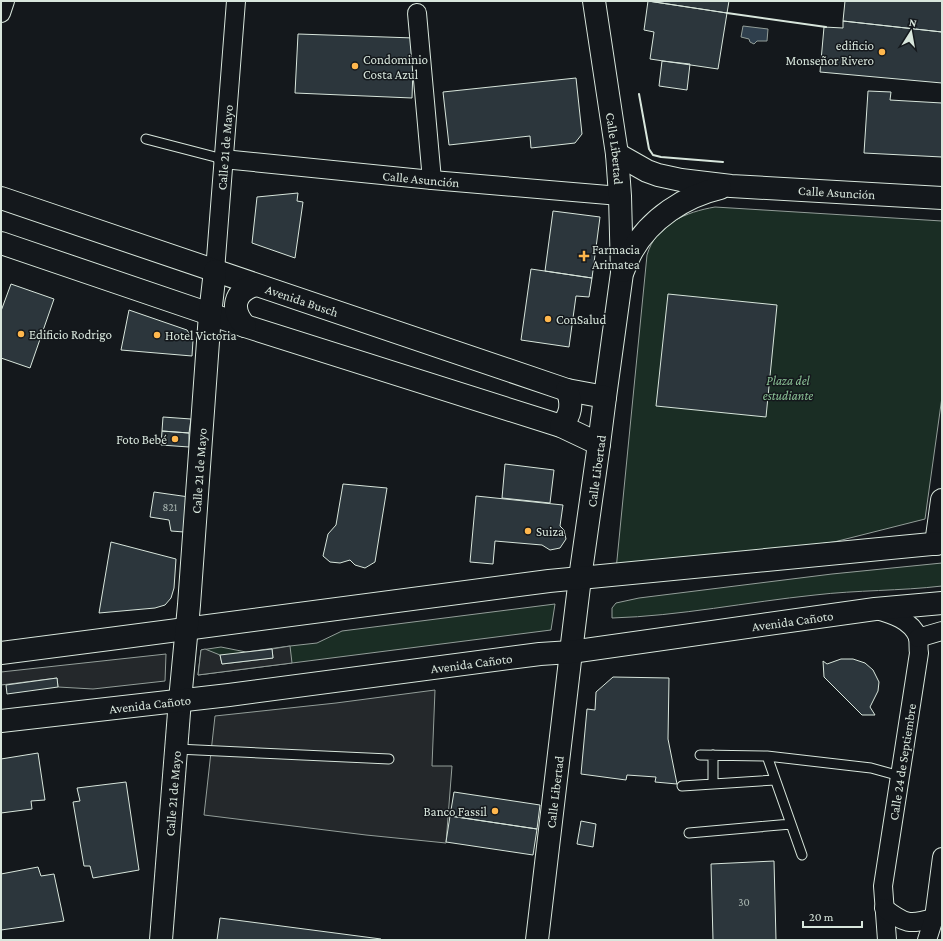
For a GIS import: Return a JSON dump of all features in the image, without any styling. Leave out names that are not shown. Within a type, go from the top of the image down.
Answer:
[{"type":"main road","name":"Calle Libertad","points":[[537,940],[580,578],[600,444],[622,273],[620,196],[617,154],[594,1]]},
{"type":"main road","name":"Calle Asunción","points":[[617,154],[647,171],[681,180],[731,186],[942,198]]},
{"type":"main road","name":"Calle Asunción","points":[[622,273],[632,250],[658,219],[674,207],[692,197],[711,190],[731,186]]},
{"type":"main road","name":"Avenida Busch","points":[[1,198],[567,390],[605,397]]},
{"type":"main road","points":[[1,243],[245,326],[561,426],[600,444]]},
{"type":"main road","name":"Calle 21 de Mayo","points":[[162,940],[210,314],[215,271]]},
{"type":"main road","points":[[245,326],[239,319],[236,311],[236,302],[240,294],[247,288],[255,285]]},
{"type":"main road","points":[[561,426],[570,413],[570,397],[567,390]]},
{"type":"main road","points":[[1,653],[549,581],[939,543],[942,500]]},
{"type":"main road","name":"Avenida Cañoto","points":[[1,721],[180,700],[540,654],[571,652],[875,609],[942,602]]},
{"type":"street","points":[[1,13],[5,1]]},
{"type":"street","name":"Calle 21 de Mayo","points":[[215,271],[236,1]]},
{"type":"street","points":[[416,13],[432,180]]},
{"type":"street","name":"Calle Asunción","points":[[223,159],[432,180],[620,196]]},
{"type":"street","points":[[875,609],[894,615],[910,626],[918,638],[942,631]]},
{"type":"street","name":"Calle 24 de Septiembre","points":[[887,940],[883,886],[919,653],[918,638]]},
{"type":"street","points":[[927,940],[934,918],[942,857]]},
{"type":"street","points":[[884,908],[908,923],[920,922],[934,918]]},
{"type":"lane","points":[[146,139],[223,159]]},
{"type":"lane","points":[[177,749],[389,759]]},
{"type":"lane","points":[[700,755],[767,756],[871,768],[900,776]]},
{"type":"lane","points":[[713,755],[713,784]]},
{"type":"lane","points":[[767,756],[802,855]]},
{"type":"lane","points":[[682,786],[775,780]]},
{"type":"lane","points":[[689,833],[791,824]]},
{"type":"green space","name":"Plaza del estudiante","points":[[715,207],[942,221],[942,397],[925,519],[834,542],[616,570],[647,255],[651,244],[657,235],[674,221],[693,212]]},
{"type":"green space","points":[[942,563],[942,586],[831,593],[663,615],[612,618],[612,608],[616,603],[639,598],[832,574]]},
{"type":"green space","points":[[555,604],[551,630],[198,675],[201,650],[221,647],[246,652],[317,643],[342,631]]},
{"type":"shaded area","points":[[290,646],[292,663],[198,675],[201,650],[205,649],[220,655],[222,664],[273,658],[272,649]]},
{"type":"shaded area","points":[[166,654],[165,681],[93,689],[58,687],[57,678],[1,685],[1,672]]},
{"type":"shaded area","points":[[435,690],[432,766],[452,766],[446,843],[366,835],[204,815],[215,716],[336,703]]},
{"type":"water","points":[[743,26],[768,29],[767,41],[757,41],[754,44],[750,42],[749,39],[741,37]]},
{"type":"building","points":[[648,1],[727,13],[718,69],[650,59],[654,32],[644,30]]},
{"type":"building","points":[[648,1],[729,1],[727,13]]},
{"type":"building","points":[[845,1],[942,1],[942,32],[843,21]]},
{"type":"building","name":"edificio Monseñor Rivero","points":[[843,21],[942,32],[942,83],[820,72],[824,27],[843,28]]},
{"type":"building","name":"Condominio Costa Azul","points":[[298,34],[414,38],[412,98],[295,93]]},
{"type":"building","points":[[662,61],[690,64],[687,90],[659,86]]},
{"type":"building","points":[[576,78],[582,134],[575,143],[531,148],[530,136],[449,145],[443,92]]},
{"type":"building","points":[[868,91],[891,92],[890,100],[942,103],[942,157],[864,153]]},
{"type":"building","points":[[298,193],[297,201],[303,202],[295,258],[252,243],[257,197]]},
{"type":"building","points":[[553,211],[600,217],[592,278],[545,271]]},
{"type":"building","name":"ConSalud","points":[[531,269],[592,278],[589,297],[576,296],[569,347],[521,340]]},
{"type":"building","name":"Edificio Rodrigo","points":[[11,284],[54,299],[30,368],[1,358],[1,311]]},
{"type":"building","points":[[668,294],[777,305],[766,417],[656,406]]},
{"type":"building","name":"Hotel Victoria","points":[[129,310],[187,330],[193,340],[192,356],[121,350]]},
{"type":"building","points":[[163,417],[191,419],[189,433],[162,431]]},
{"type":"building","name":"Foto Bebé","points":[[162,431],[189,433],[189,447],[161,445]]},
{"type":"building","points":[[505,464],[554,470],[550,503],[502,498]]},
{"type":"building","points":[[343,484],[387,488],[375,562],[365,568],[355,565],[350,560],[340,563],[330,562],[323,556],[328,534],[336,525]]},
{"type":"building","points":[[154,492],[189,497],[184,532],[171,531],[169,520],[150,517]]},
{"type":"building","points":[[476,496],[563,505],[560,526],[564,530],[566,539],[560,548],[550,550],[542,545],[495,541],[493,564],[470,562]]},
{"type":"building","points":[[111,542],[176,559],[174,588],[171,598],[165,605],[155,608],[99,613]]},
{"type":"building","points":[[272,649],[273,658],[222,664],[220,655]]},
{"type":"building","points":[[841,659],[853,659],[865,663],[873,670],[879,682],[878,691],[870,707],[875,715],[862,715],[824,677],[823,661],[827,664]]},
{"type":"building","points":[[613,677],[669,678],[668,739],[677,784],[655,782],[656,777],[627,775],[626,780],[581,774],[587,709],[595,710],[596,692]]},
{"type":"building","points":[[57,678],[58,687],[7,694],[6,685]]},
{"type":"building","points":[[38,753],[45,800],[31,801],[32,809],[1,813],[1,759]]},
{"type":"building","points":[[126,782],[139,870],[93,878],[90,866],[84,866],[73,802],[80,801],[77,788]]},
{"type":"building","name":"Banco Fassil","points":[[454,792],[540,805],[537,829],[450,816]]},
{"type":"building","points":[[450,816],[537,829],[533,855],[446,842]]},
{"type":"building","points":[[581,821],[596,824],[593,847],[577,844]]},
{"type":"building","points":[[774,861],[776,940],[713,940],[711,864]]},
{"type":"building","points":[[38,867],[41,876],[54,874],[64,921],[1,930],[1,874]]},
{"type":"building","points":[[220,918],[381,939],[217,940]]},
{"type":"wall","points":[[727,13],[826,27]]},
{"type":"wall","points":[[639,94],[649,149],[653,155],[723,162]]},
{"type":"place","name":"edificio Monseñor Rivero","points":[[882,52]]},
{"type":"place","name":"Condominio Costa Azul","points":[[355,66]]},
{"type":"place","name":"Farmacia Arimatea","points":[[584,256]]},
{"type":"place","name":"ConSalud","points":[[548,319]]},
{"type":"place","name":"Edificio Rodrigo","points":[[21,334]]},
{"type":"place","name":"Hotel Victoria","points":[[157,335]]},
{"type":"place","name":"Foto Bebé","points":[[175,439]]},
{"type":"place","name":"Suiza","points":[[528,531]]},
{"type":"place","name":"Banco Fassil","points":[[495,811]]}]
